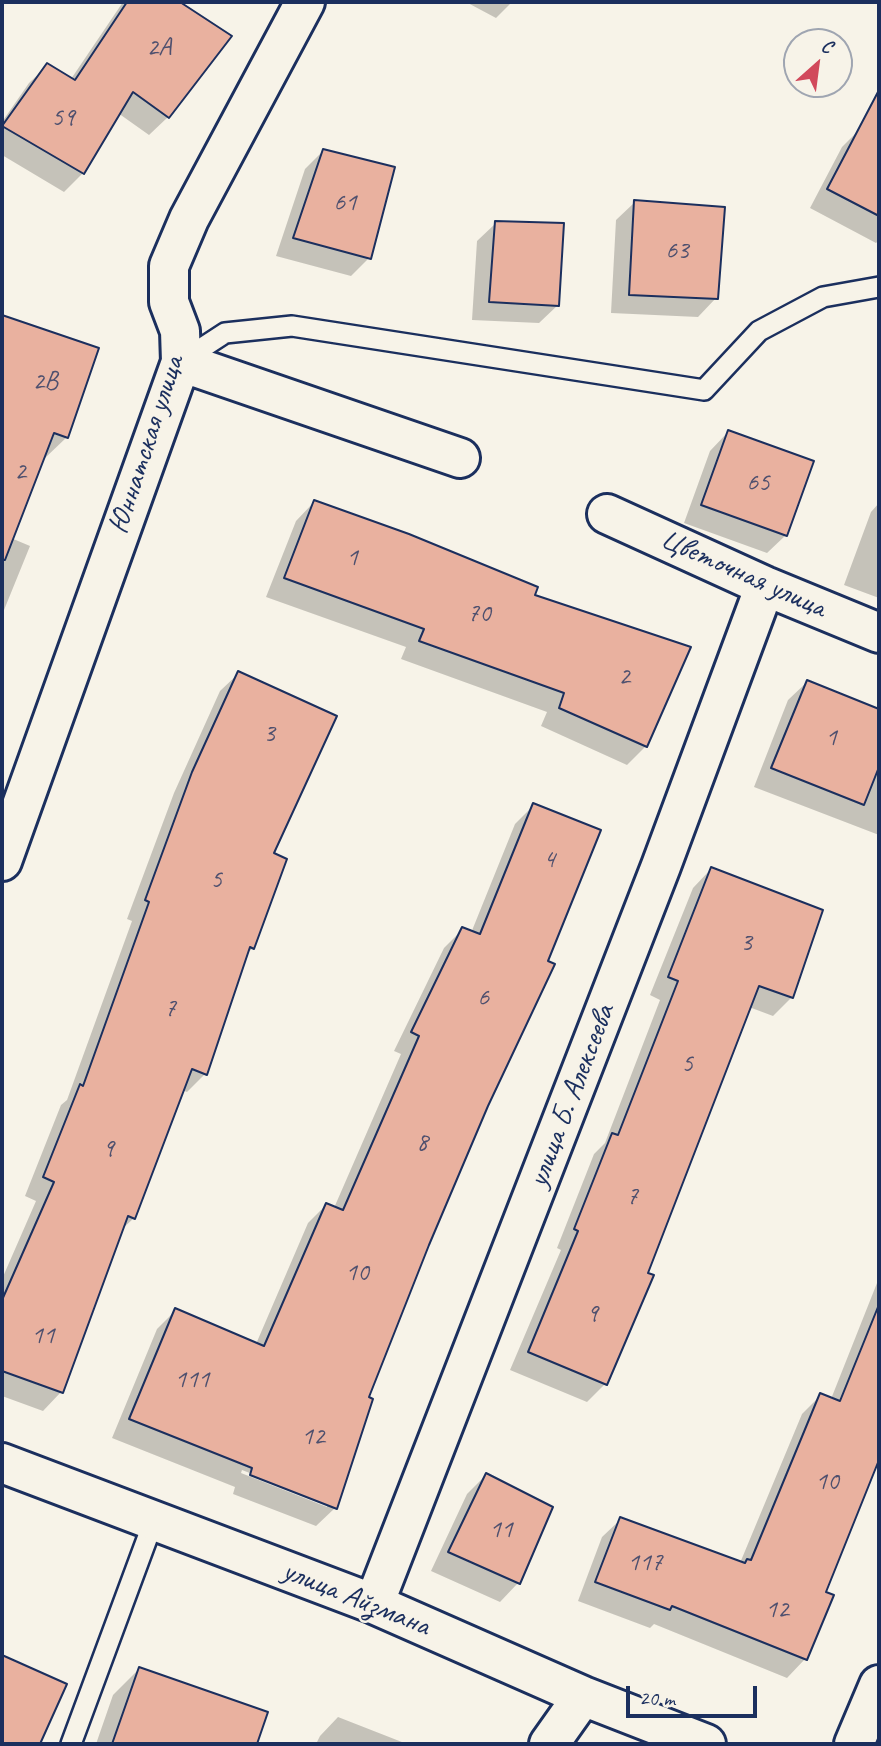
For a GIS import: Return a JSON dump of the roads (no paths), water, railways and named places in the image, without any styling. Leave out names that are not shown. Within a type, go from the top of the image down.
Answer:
[{"type":"street","name":"Юннатская улица","points":[[2,861],[181,362],[180,331],[169,302],[169,266],[189,219],[305,2]]},
{"type":"street","points":[[181,362],[460,458]]},
{"type":"street","name":"Цветочная улица","points":[[607,514],[879,634]]},
{"type":"street","name":"улица Б. Алексеева","points":[[374,1604],[661,866],[765,586]]},
{"type":"street","name":"улица Айзмана","points":[[2,1463],[374,1604],[583,1696],[706,1744]]},
{"type":"street","points":[[854,1744],[879,1685]]},
{"type":"street","points":[[549,1744],[583,1696]]},
{"type":"lane","points":[[181,362],[225,333],[292,326],[704,390],[759,331],[823,297],[879,287]]},
{"type":"lane","points":[[71,1744],[154,1520]]}]
